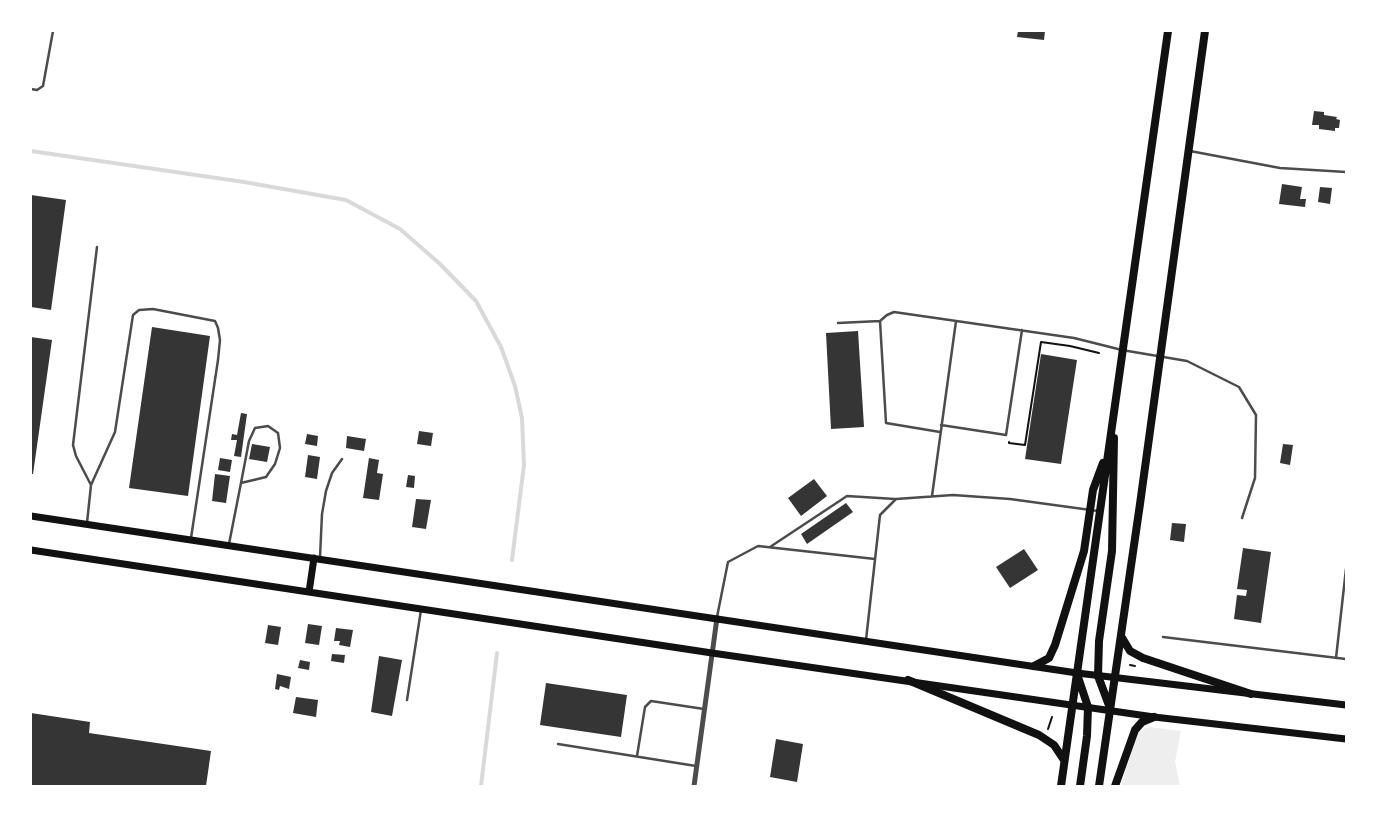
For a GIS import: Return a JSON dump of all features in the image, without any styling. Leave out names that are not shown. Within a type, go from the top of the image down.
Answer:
[{"type":"main road","points":[[1061,786],[1168,31]]},
{"type":"main road","points":[[1099,786],[1205,31]]},
{"type":"main road","points":[[1110,710],[1098,676],[1099,641],[1112,551],[1114,408]]},
{"type":"main road","points":[[1034,666],[1049,658],[1055,645],[1084,551],[1093,490],[1108,447]]},
{"type":"main road","points":[[31,516],[1098,676],[1346,705]]},
{"type":"main road","points":[[31,550],[712,653],[1154,717],[1346,739]]},
{"type":"main road","points":[[309,592],[317,559]]},
{"type":"main road","points":[[1121,636],[1130,651],[1143,658],[1251,694]]},
{"type":"main road","points":[[1077,672],[1088,706],[1087,736],[1080,786]]},
{"type":"main road","points":[[908,680],[1039,735],[1054,745],[1064,760]]},
{"type":"main road","points":[[1115,786],[1134,730],[1142,722],[1154,717]]},
{"type":"street","points":[[694,786],[717,618]]},
{"type":"lane","points":[[31,89],[37,90],[43,86],[53,31]]},
{"type":"lane","points":[[1188,151],[1280,168],[1346,172]]},
{"type":"lane","points":[[91,485],[76,456],[73,444],[97,247]]},
{"type":"lane","points":[[86,524],[91,485],[115,432],[133,315],[139,310],[153,310],[215,321],[220,340],[190,540]]},
{"type":"lane","points":[[838,323],[880,321],[887,314],[894,312],[1074,338],[1122,350],[1187,361],[1239,387],[1256,415],[1254,478],[1242,518]]},
{"type":"lane","points":[[932,496],[956,320]]},
{"type":"lane","points":[[880,321],[886,423],[940,432]]},
{"type":"lane","points":[[941,425],[1006,435],[1022,330]]},
{"type":"lane","points":[[229,546],[241,483],[249,442],[255,428],[268,426],[278,432],[280,448],[275,464],[266,477],[241,483]]},
{"type":"lane","points":[[317,559],[326,492],[332,473],[342,459]]},
{"type":"lane","points":[[769,547],[847,496],[896,499],[953,495],[1010,499],[1100,511]]},
{"type":"lane","points":[[866,641],[880,516],[896,499]]},
{"type":"lane","points":[[717,618],[728,562],[758,546],[875,559]]},
{"type":"lane","points":[[1336,658],[1346,569]]},
{"type":"lane","points":[[407,700],[421,609]]},
{"type":"lane","points":[[1163,637],[1346,659]]},
{"type":"lane","points":[[637,756],[645,707],[651,701],[704,709]]},
{"type":"lane","points":[[558,744],[696,766]]},
{"type":"path","points":[[1006,435],[1010,440],[1009,443],[1025,445],[1040,342],[1070,346],[1099,353]]},
{"type":"path","points":[[1047,730],[1052,717]]},
{"type":"path","points":[[1049,725],[1054,726]]},
{"type":"shaded area","points":[[1150,727],[1181,731],[1175,762],[1180,786],[1121,786],[1137,734],[1143,729]]},
{"type":"building","points":[[1018,31],[1045,31],[1044,40],[1017,37]]},
{"type":"building","points":[[1314,111],[1324,112],[1324,115],[1337,117],[1336,119],[1340,120],[1339,128],[1335,128],[1335,131],[1319,129],[1319,125],[1312,125]]},
{"type":"building","points":[[1282,184],[1302,187],[1300,199],[1306,199],[1305,207],[1279,204]]},
{"type":"building","points":[[1320,187],[1332,188],[1330,204],[1318,202]]},
{"type":"building","points":[[31,195],[66,200],[51,310],[31,307]]},
{"type":"building","points":[[152,327],[210,336],[188,496],[129,488]]},
{"type":"building","points":[[858,331],[864,427],[831,429],[826,333]]},
{"type":"building","points":[[31,337],[52,340],[33,474],[31,474]]},
{"type":"building","points":[[1041,354],[1077,360],[1061,464],[1025,459]]},
{"type":"building","points":[[241,413],[247,414],[241,457],[234,456],[237,440],[231,440],[232,434],[237,435]]},
{"type":"building","points":[[419,431],[433,433],[431,446],[417,444]]},
{"type":"building","points":[[307,434],[318,436],[317,446],[305,444]]},
{"type":"building","points":[[347,436],[366,439],[364,451],[346,448]]},
{"type":"building","points":[[252,444],[270,447],[267,462],[249,459]]},
{"type":"building","points":[[1283,444],[1293,445],[1290,465],[1280,463]]},
{"type":"building","points":[[308,455],[320,457],[317,479],[305,477]]},
{"type":"building","points":[[220,458],[232,460],[230,472],[218,470]]},
{"type":"building","points":[[369,458],[379,460],[377,473],[383,474],[379,500],[363,498]]},
{"type":"building","points":[[215,474],[230,476],[226,503],[212,501]]},
{"type":"building","points":[[408,475],[415,476],[414,488],[406,487]]},
{"type":"building","points":[[814,479],[827,496],[801,516],[788,498]]},
{"type":"building","points":[[416,499],[431,500],[426,529],[412,527]]},
{"type":"building","points":[[846,503],[853,512],[807,544],[801,534]]},
{"type":"building","points":[[1172,523],[1186,524],[1184,542],[1170,540]]},
{"type":"building","points":[[1243,548],[1271,552],[1261,623],[1234,619],[1237,595],[1246,596],[1247,590],[1237,589]]},
{"type":"building","points":[[1024,549],[1038,570],[1010,588],[996,567]]},
{"type":"building","points":[[308,624],[322,626],[319,645],[305,643]]},
{"type":"building","points":[[268,625],[281,627],[278,645],[265,643]]},
{"type":"building","points":[[336,628],[353,630],[350,647],[339,645],[340,641],[334,641]]},
{"type":"building","points":[[332,654],[345,655],[344,663],[331,661]]},
{"type":"building","points":[[379,656],[402,660],[392,716],[371,712]]},
{"type":"building","points":[[300,660],[310,662],[309,670],[298,668]]},
{"type":"building","points":[[277,674],[291,677],[289,689],[280,686],[279,690],[275,689]]},
{"type":"building","points":[[546,683],[627,695],[621,737],[540,725]]},
{"type":"building","points":[[296,697],[318,700],[316,717],[293,713]]},
{"type":"building","points":[[31,713],[90,722],[89,733],[211,751],[206,786],[31,786]]},
{"type":"building","points":[[776,739],[803,744],[797,782],[770,777]]},
{"type":"waterway","points":[[31,151],[244,182],[346,200],[400,229],[440,264],[476,301],[501,347],[515,386],[522,418],[524,465],[512,560]]},
{"type":"waterway","points":[[481,786],[497,653]]}]
